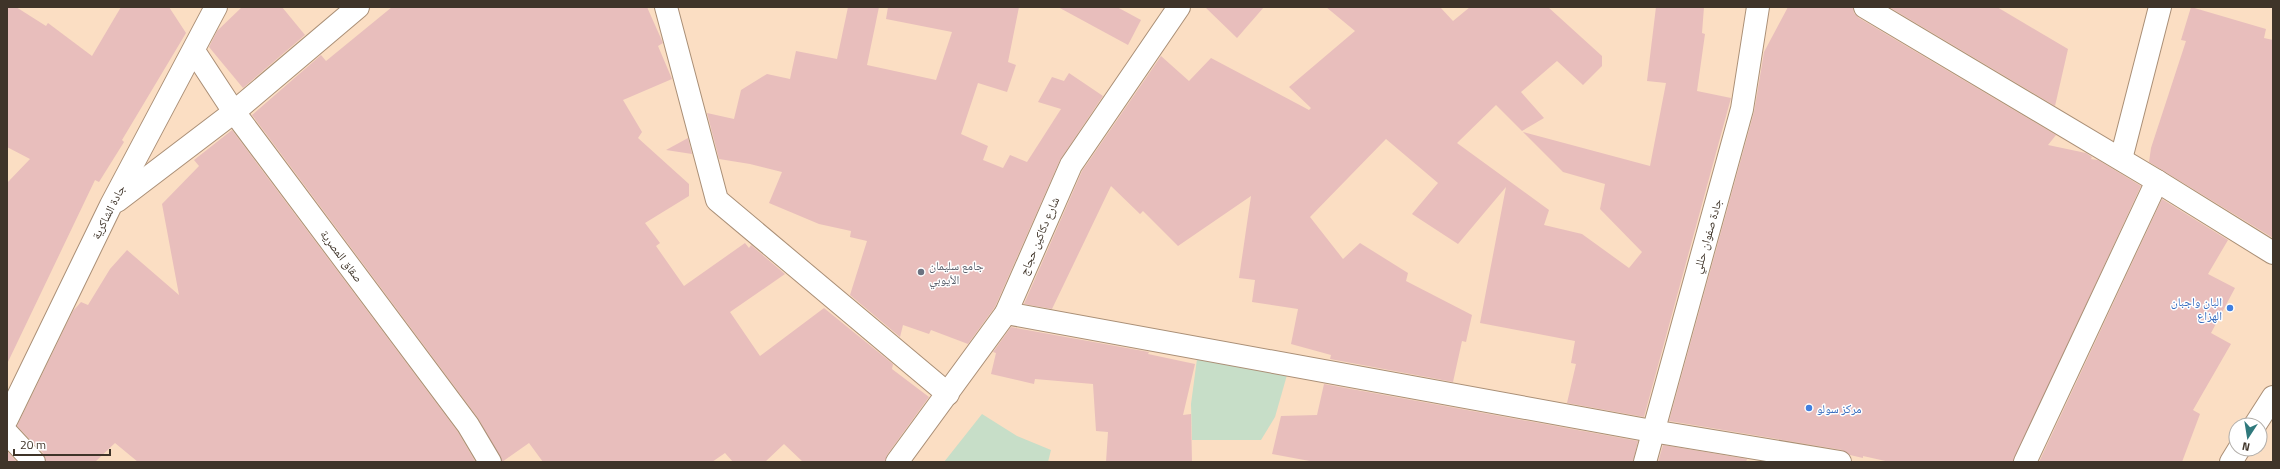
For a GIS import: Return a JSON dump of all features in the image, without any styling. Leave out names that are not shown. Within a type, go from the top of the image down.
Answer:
[{"type":"street","name":"جادة الشاكرية","points":[[7,419],[111,205],[216,7]]},
{"type":"street","points":[[111,205],[234,112],[358,7]]},
{"type":"street","points":[[666,7],[718,200],[948,394]]},
{"type":"street","name":"شارع دكاكين حجاج","points":[[897,462],[1006,313],[1071,165],[1179,7]]},
{"type":"street","name":"جادة صفوان حللي","points":[[1645,462],[1652,430],[1742,109],[1758,7]]},
{"type":"street","points":[[1865,7],[2157,180],[2273,253]]},
{"type":"street","points":[[2121,159],[2160,7]]},
{"type":"street","name":"صقاق المصرية","points":[[194,51],[234,112],[468,425],[490,462]]},
{"type":"street","points":[[2026,462],[2157,180]]},
{"type":"street","points":[[1006,313],[1652,430],[1840,462]]},
{"type":"street","points":[[2260,417],[2273,397]]},
{"type":"street","points":[[7,433],[34,462]]},
{"type":"green space","points":[[1197,359],[1287,375],[1275,417],[1261,440],[1192,440],[1191,404]]},
{"type":"green space","points":[[982,414],[1017,436],[1051,450],[1048,462],[944,462]]},
{"type":"building","points":[[7,7],[16,7],[46,26],[48,23],[92,56],[121,7],[169,7],[186,33],[122,140],[124,142],[99,182],[95,180],[7,364],[7,183],[30,159],[7,147]]},
{"type":"building","points":[[242,7],[282,7],[305,35],[243,88],[209,47],[217,31]]},
{"type":"building","points":[[392,7],[647,7],[663,43],[658,46],[672,79],[623,100],[642,132],[638,138],[689,184],[689,196],[645,223],[660,243],[656,246],[684,286],[745,243],[749,248],[751,245],[785,274],[730,312],[760,356],[824,308],[893,364],[892,369],[929,397],[887,455],[885,462],[803,462],[784,444],[765,462],[733,462],[725,453],[712,462],[543,462],[529,443],[502,462],[478,418],[252,115],[321,55],[326,61]]},
{"type":"building","points":[[848,7],[879,7],[867,65],[936,80],[952,32],[886,19],[888,7],[1019,7],[1008,62],[1016,65],[1007,92],[978,83],[961,134],[988,146],[983,160],[1003,168],[1010,155],[1027,162],[1061,109],[1038,102],[1052,77],[1064,81],[1069,73],[1103,96],[1060,160],[995,307],[968,344],[931,330],[929,334],[903,325],[900,337],[850,295],[867,241],[850,237],[851,231],[819,224],[769,203],[782,172],[750,164],[719,159],[707,113],[734,119],[741,90],[767,74],[790,79],[796,51],[837,59]]},
{"type":"building","points":[[1058,7],[1117,7],[1141,20],[1128,45]]},
{"type":"building","points":[[1205,7],[1264,7],[1237,38]]},
{"type":"building","points":[[1326,7],[1440,7],[1453,21],[1470,7],[1548,7],[1602,56],[1602,66],[1583,85],[1557,61],[1521,92],[1544,118],[1522,131],[1496,105],[1457,143],[1549,210],[1544,225],[1582,234],[1629,268],[1642,252],[1600,209],[1605,184],[1563,172],[1523,132],[1650,166],[1666,83],[1647,81],[1656,7],[1704,7],[1702,33],[1705,34],[1697,91],[1731,98],[1644,417],[1567,403],[1576,364],[1571,363],[1575,341],[1480,323],[1506,187],[1458,244],[1412,214],[1438,183],[1386,139],[1310,217],[1343,259],[1360,243],[1408,273],[1406,281],[1472,315],[1466,342],[1462,341],[1453,382],[1330,359],[1331,355],[1291,344],[1298,309],[1252,302],[1255,280],[1239,278],[1251,196],[1178,246],[1143,211],[1140,214],[1111,186],[1052,309],[1024,304],[1082,171],[1161,56],[1189,81],[1211,58],[1309,110],[1311,108],[1289,87],[1355,31]]},
{"type":"building","points":[[1788,7],[1853,7],[1854,13],[1859,18],[2056,135],[2048,145],[2086,153],[2092,157],[2091,159],[2098,160],[2141,186],[2013,462],[1890,462],[1863,456],[1863,458],[1850,455],[1842,450],[1669,421],[1754,112],[1764,52]]},
{"type":"building","points":[[1889,7],[1997,7],[2068,49],[2055,106]]},
{"type":"building","points":[[2191,7],[2266,29],[2264,38],[2273,40],[2273,238],[2149,162],[2151,148],[2186,41],[2181,40]]},
{"type":"building","points":[[232,130],[458,432],[475,461],[138,462],[115,443],[95,462],[46,462],[43,453],[17,426],[73,311],[81,302],[88,305],[110,269],[127,250],[179,295],[162,204],[199,166],[194,160]]},
{"type":"building","points":[[688,138],[692,154],[666,150]]},
{"type":"building","points":[[2162,199],[2228,240],[2208,274],[2235,288],[2211,333],[2231,344],[2193,410],[2200,414],[2182,462],[2039,462]]},
{"type":"building","points":[[1011,327],[1149,352],[1148,354],[1195,364],[1183,415],[1191,414],[1192,462],[1106,462],[1108,432],[1096,431],[1093,384],[1035,379],[1034,384],[991,374],[996,353],[993,352]]},
{"type":"building","points":[[1324,384],[1638,441],[1633,462],[1315,462],[1272,454],[1281,416],[1317,415]]},
{"type":"building","points":[[1663,445],[1747,459],[1746,462],[1658,462]]},
{"type":"building","points":[[7,451],[17,462],[7,462]]},
{"type":"place","name":"جامع سليمان الأيوبي","points":[[921,272]]},
{"type":"place","name":"البان واجبان الهزاع","points":[[2230,308]]},
{"type":"place","name":"مركز سولو","points":[[1809,408]]}]
